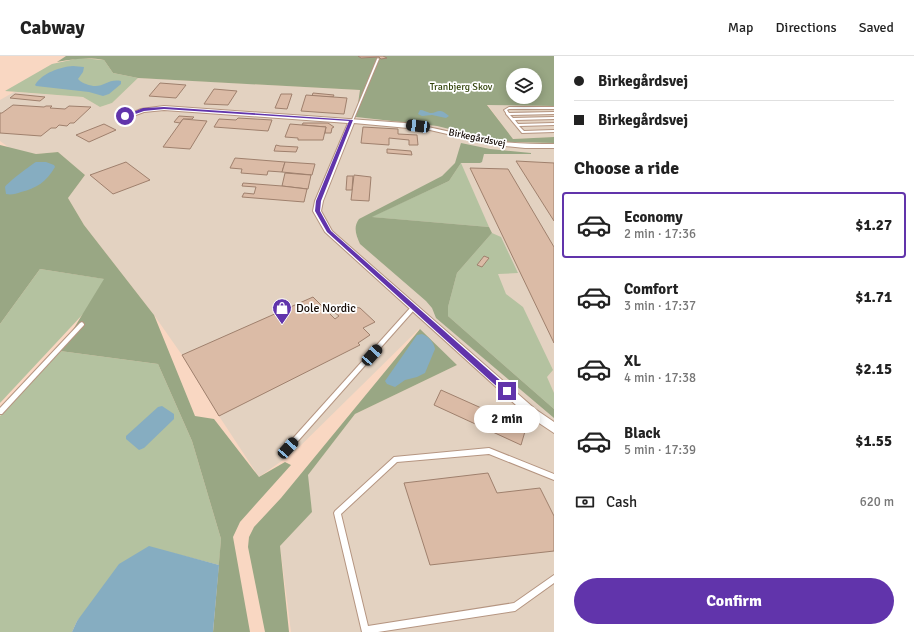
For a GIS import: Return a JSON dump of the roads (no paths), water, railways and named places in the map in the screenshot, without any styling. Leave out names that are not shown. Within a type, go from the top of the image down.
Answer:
[{"type":"street","name":"Birkegårdsvej","points":[[125,116],[143,110],[164,108],[352,120],[418,126],[495,143],[525,146],[554,146]]},
{"type":"street","points":[[352,120],[319,201],[317,211],[329,232],[531,412],[554,428]]},
{"type":"lane","points":[[352,120],[378,59]]},
{"type":"lane","points":[[554,108],[505,109],[507,114],[523,132],[554,131]]},
{"type":"lane","points":[[507,114],[554,113]]},
{"type":"lane","points":[[512,119],[554,118]]},
{"type":"lane","points":[[517,125],[554,124]]},
{"type":"lane","points":[[288,448],[413,308]]},
{"type":"lane","points":[[0,412],[82,324]]},
{"type":"lane","points":[[554,477],[489,451],[396,459],[336,514],[366,631],[515,607],[554,579]]},
{"type":"water","points":[[73,66],[84,67],[83,72],[78,79],[85,84],[97,86],[112,81],[121,81],[121,84],[109,94],[103,96],[89,92],[35,85],[42,77],[52,71]]},
{"type":"water","points":[[420,110],[430,113],[442,111],[449,116],[446,118],[432,115],[422,116],[418,114]]},
{"type":"water","points":[[36,162],[46,162],[54,165],[55,167],[41,184],[15,194],[6,194],[5,187]]},
{"type":"water","points":[[422,334],[430,340],[435,349],[425,373],[405,380],[395,387],[387,384],[385,381],[417,335]]},
{"type":"water","points":[[162,406],[174,414],[174,419],[144,448],[139,450],[126,439],[126,436],[158,407]]},
{"type":"water","points":[[149,546],[219,565],[213,632],[72,632],[77,621],[119,564]]},
{"type":"place","name":"Dole Nordic","points":[[282,325]]},
{"type":"park label","name":"Tranbjerg Skov","points":[[461,87]]}]
